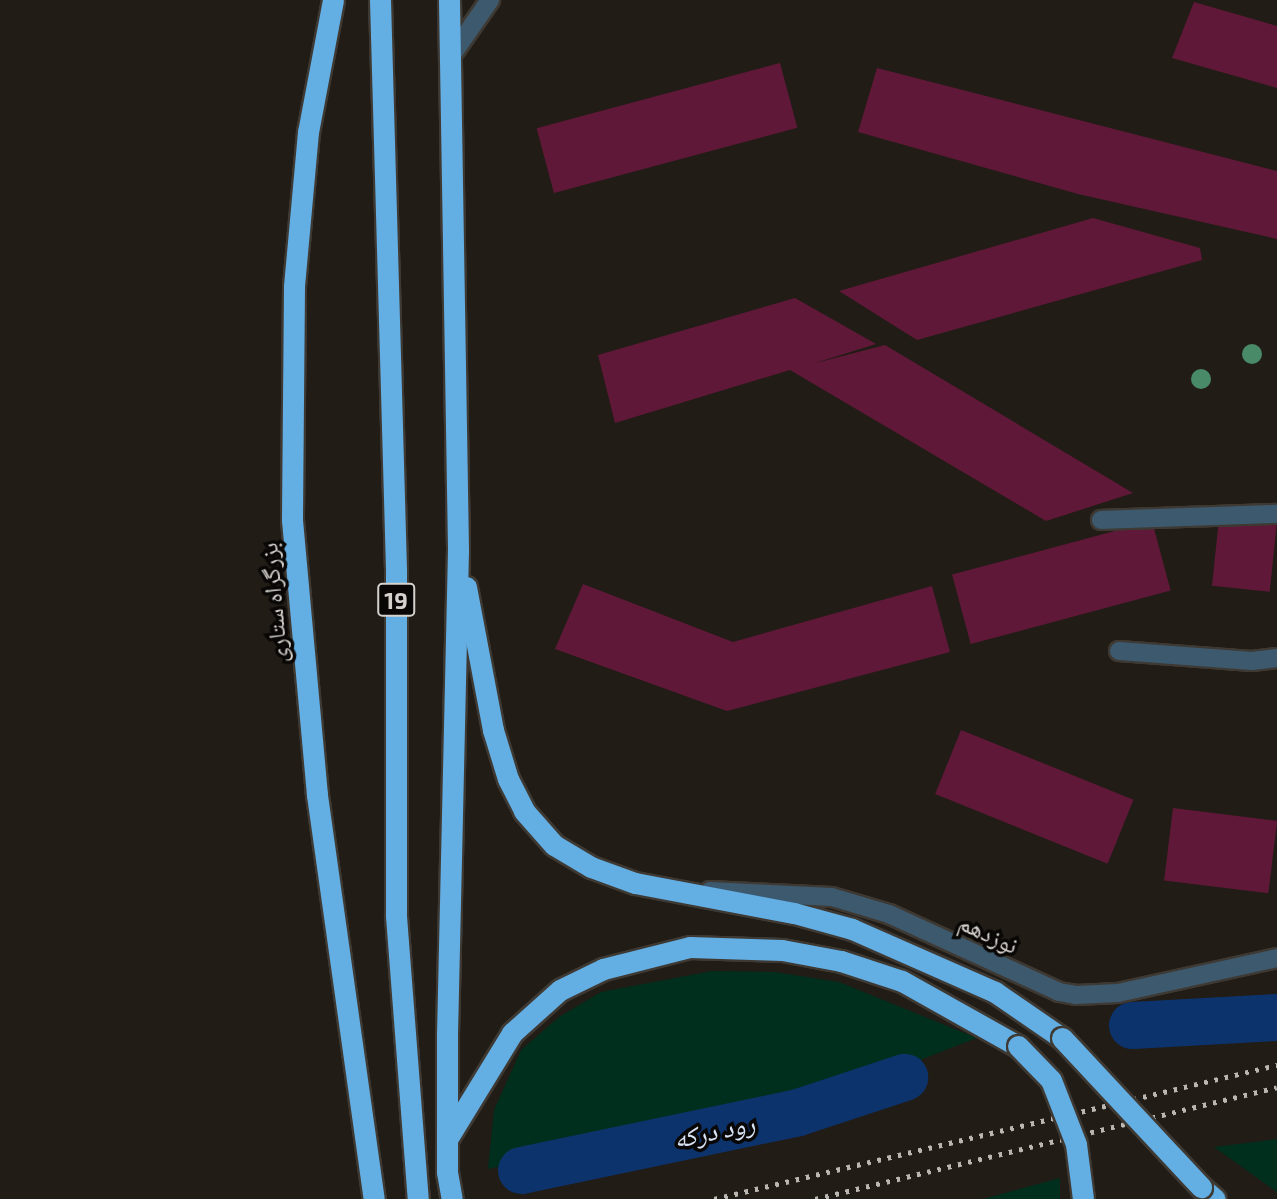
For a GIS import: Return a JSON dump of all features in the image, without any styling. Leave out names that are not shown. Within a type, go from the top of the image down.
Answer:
[{"type":"highway","name":"بزرگراه ستاری","points":[[333,0],[309,132],[294,287],[292,520],[317,795],[374,1199]]},
{"type":"highway","name":"19","points":[[380,0],[396,570],[396,916],[418,1199]]},
{"type":"highway","points":[[449,0],[458,550],[448,1137],[452,1199]]},
{"type":"highway","points":[[458,550],[493,730],[524,811],[554,845],[591,867],[635,883],[852,929],[995,992],[1062,1038],[1208,1193]]},
{"type":"highway","points":[[448,1137],[512,1033],[560,990],[603,970],[690,947],[782,950],[841,961],[902,981],[1018,1046],[1038,1061],[1056,1091],[1076,1144],[1083,1199]]},
{"type":"street","points":[[449,59],[490,0]]},
{"type":"street","points":[[1101,520],[1277,514]]},
{"type":"street","points":[[1119,651],[1252,661],[1277,658]]},
{"type":"street","name":"نوزدهم","points":[[681,891],[793,891],[832,897],[889,914],[1059,992],[1076,995],[1118,993],[1277,958]]},
{"type":"green space","points":[[712,971],[775,972],[839,982],[977,1038],[873,1078],[763,1110],[488,1169],[494,1110],[521,1050],[559,1017],[601,992]]},
{"type":"green space","points":[[1277,1139],[1277,1192],[1214,1147]]},
{"type":"green space","points":[[1060,1178],[1060,1199],[983,1199]]},
{"type":"building","points":[[1194,2],[1277,26],[1277,88],[1172,58]]},
{"type":"building","points":[[780,63],[797,128],[554,193],[537,128]]},
{"type":"building","points":[[877,68],[1277,171],[1277,239],[1078,194],[858,132]]},
{"type":"building","points":[[1093,218],[1200,248],[1202,260],[917,340],[839,291]]},
{"type":"building","points":[[795,298],[876,344],[812,364],[885,345],[1133,493],[1046,521],[790,370],[615,423],[598,355]]},
{"type":"building","points":[[1219,519],[1277,525],[1270,592],[1212,586]]},
{"type":"building","points":[[1152,521],[1171,591],[971,644],[952,575]]},
{"type":"building","points":[[583,584],[733,642],[932,586],[950,652],[727,711],[555,649]]},
{"type":"building","points":[[961,730],[1133,800],[1108,864],[935,794]]},
{"type":"building","points":[[1173,808],[1277,821],[1268,893],[1164,880]]},
{"type":"waterway","name":"رود درکه","points":[[1132,1025],[1277,1017]]},
{"type":"waterway","name":"رود درکه","points":[[521,1170],[798,1112],[904,1077]]},
{"type":"railway","points":[[714,1199],[1277,1065]]},
{"type":"railway","points":[[815,1199],[1277,1087]]}]
